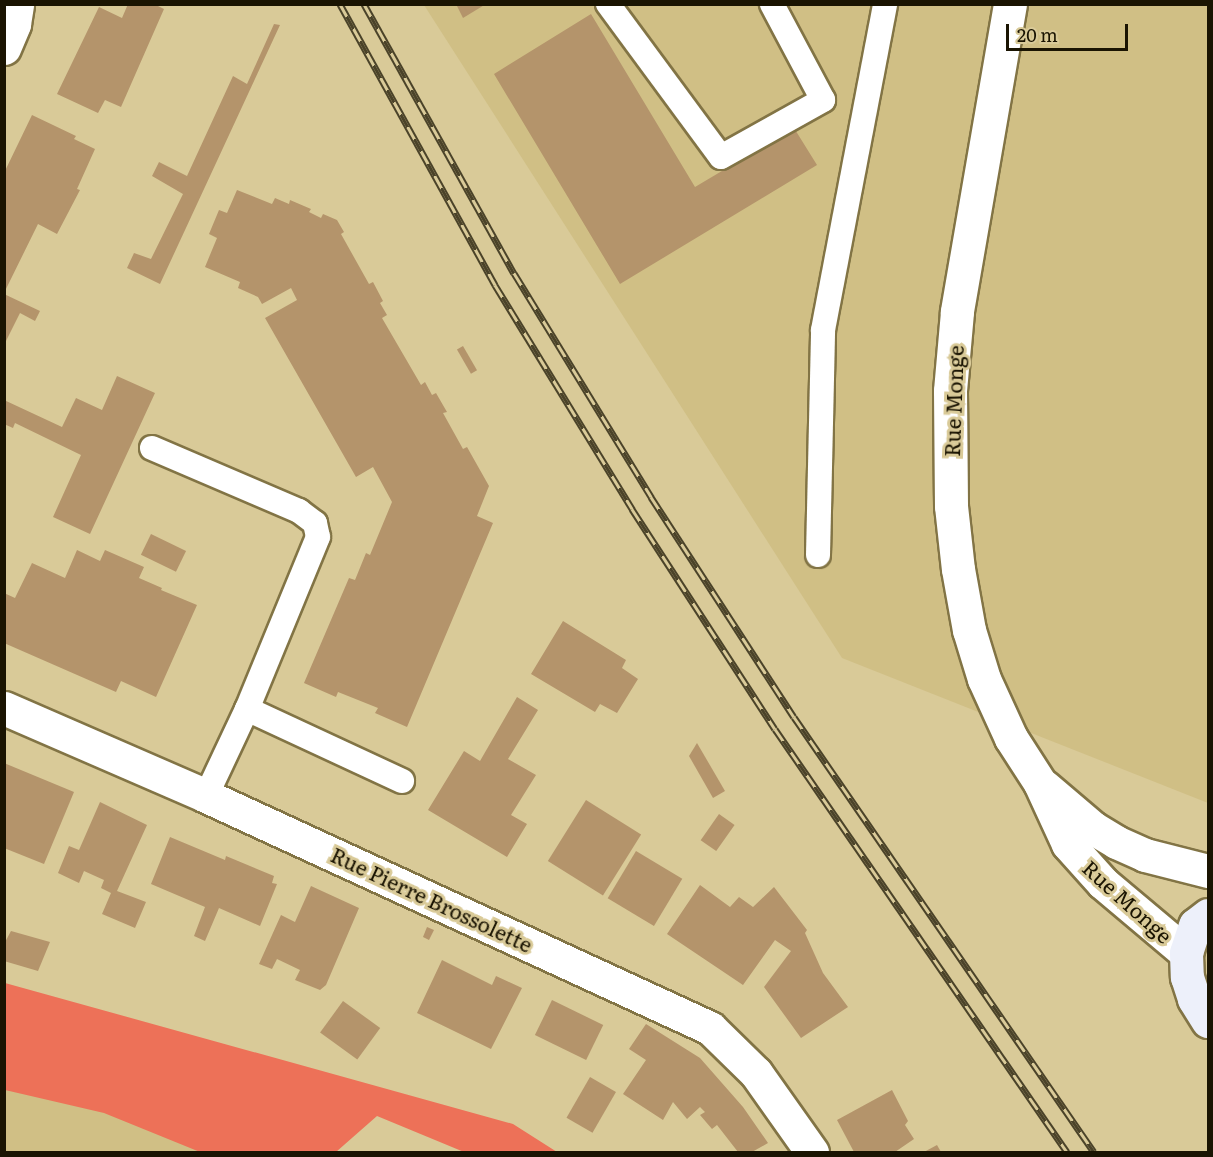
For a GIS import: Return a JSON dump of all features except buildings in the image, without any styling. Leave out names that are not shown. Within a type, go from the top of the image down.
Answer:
[{"type":"main road","points":[[1209,915],[1195,925],[1186,952],[1187,977],[1194,999],[1209,1021]]},
{"type":"street","points":[[4,48],[14,24],[17,4]]},
{"type":"street","name":"Rue Monge","points":[[1010,4],[957,312],[950,391],[951,506],[958,569],[969,630],[978,659],[1011,738],[1040,783],[1068,844],[1102,883],[1186,952]]},
{"type":"street","name":"Rue Pierre Brossolette","points":[[4,708],[206,796],[710,1028],[756,1073],[812,1152]]},
{"type":"street","name":"Rue Monge","points":[[1040,783],[1093,828],[1116,842],[1145,855],[1209,871]]},
{"type":"lane","points":[[608,4],[721,156],[823,100],[772,4]]},
{"type":"lane","points":[[818,555],[823,330],[885,4]]},
{"type":"lane","points":[[152,448],[298,511],[315,523],[318,537],[247,709],[206,796]]},
{"type":"lane","points":[[247,709],[402,781]]},
{"type":"shaded area","points":[[424,5],[1208,5],[1208,803],[842,658]]},
{"type":"shaded area","points":[[5,983],[513,1124],[557,1152],[464,1152],[377,1116],[336,1152],[200,1152],[104,1113],[5,1090]]},
{"type":"shaded area","points":[[5,1057],[252,1152],[5,1152]]},
{"type":"railway","points":[[340,4],[495,285],[632,509],[775,729],[1067,1152]]},
{"type":"railway","points":[[364,4],[514,273],[651,497],[794,717],[1094,1152]]}]
